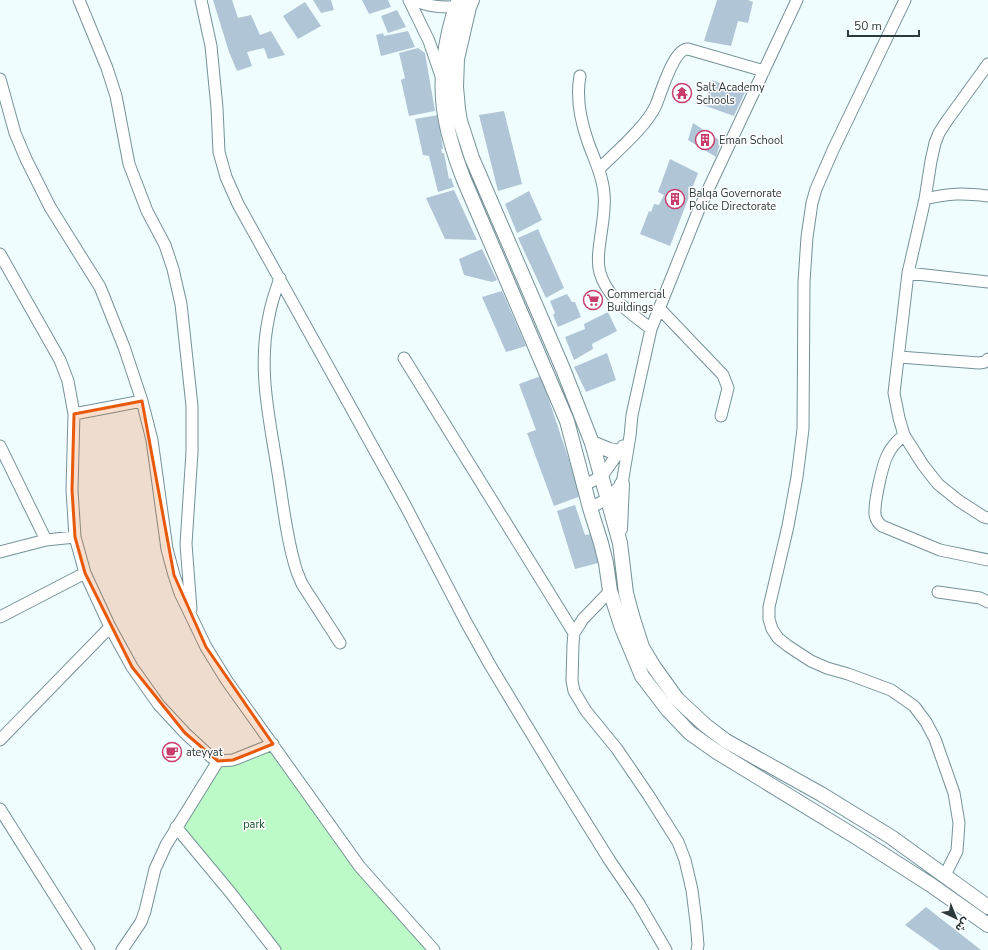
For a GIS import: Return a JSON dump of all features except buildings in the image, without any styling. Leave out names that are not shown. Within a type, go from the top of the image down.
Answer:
[{"type":"main road","points":[[472,0],[469,6],[457,59],[456,87],[460,121],[475,166],[563,369],[592,443],[620,543],[626,593],[642,647],[663,682],[677,699],[705,725],[726,741],[781,771],[865,821],[945,875],[988,907]]},
{"type":"main road","points":[[457,4],[444,59],[442,80],[443,104],[447,130],[455,155],[491,244],[567,421],[606,563],[610,591],[622,628],[642,676],[668,710],[690,733],[717,752],[931,885],[988,925]]},
{"type":"main road","points":[[592,443],[609,450],[620,452]]},
{"type":"main road","points":[[620,543],[622,484]]},
{"type":"main road","points":[[717,752],[726,741]]},
{"type":"street","points":[[79,0],[107,68],[116,96],[129,164],[147,211],[165,245],[173,269],[181,304],[192,406],[192,452],[186,544],[192,615]]},
{"type":"street","points":[[201,0],[211,46],[217,108],[219,152],[226,177],[238,204],[405,504],[466,622],[494,671],[554,771],[610,861],[638,902],[666,950]]},
{"type":"street","points":[[408,0],[429,41],[442,80]]},
{"type":"street","points":[[415,0],[424,4],[441,7],[457,4]]},
{"type":"street","points":[[590,508],[608,499],[622,484],[632,415],[651,329],[699,209],[797,0]]},
{"type":"street","points":[[905,0],[838,138],[816,189],[812,203],[807,237],[804,282],[803,429],[788,526],[769,607],[769,619],[772,629],[778,638],[799,654],[826,668],[848,674],[891,690],[914,706],[926,722],[935,739],[954,793],[959,824],[957,851],[945,875]]},
{"type":"street","points":[[599,169],[620,149],[650,116],[660,97],[673,62],[678,53],[683,50],[688,49],[764,71]]},
{"type":"street","points":[[988,64],[940,133],[931,161],[925,199],[908,273],[894,392],[904,434],[923,465],[938,484],[959,501],[988,518]]},
{"type":"street","points":[[580,76],[578,94],[581,111],[588,140],[603,180],[605,202],[598,262],[600,273],[614,298],[651,329]]},
{"type":"street","points":[[0,79],[15,133],[26,159],[50,207],[100,287],[124,347],[142,401],[152,440],[167,549],[180,593],[192,615],[206,647],[227,681],[360,867],[434,950]]},
{"type":"street","points":[[925,199],[958,193],[988,196]]},
{"type":"street","points":[[0,254],[60,360],[68,381],[74,414],[72,490],[75,537],[86,573],[110,626],[132,667],[160,705],[185,733],[211,757],[218,761],[233,760],[273,744]]},
{"type":"street","points":[[908,273],[988,282]]},
{"type":"street","points":[[280,278],[269,315],[266,332],[264,371],[265,396],[280,488],[297,572],[302,584],[340,643]]},
{"type":"street","points":[[659,308],[723,375],[728,388],[722,416]]},
{"type":"street","points":[[899,357],[979,364],[988,359]]},
{"type":"street","points":[[404,358],[574,633]]},
{"type":"street","points":[[74,414],[142,401]]},
{"type":"street","points":[[904,434],[892,448],[884,466],[876,504],[875,515],[877,522],[882,526],[940,550],[988,560]]},
{"type":"street","points":[[585,485],[602,476],[630,436]]},
{"type":"street","points":[[0,446],[46,540]]},
{"type":"street","points":[[0,552],[46,540],[75,537]]},
{"type":"street","points":[[0,617],[86,573]]},
{"type":"street","points":[[610,591],[583,619],[574,633],[572,681],[576,695],[649,796],[678,842],[685,860],[692,890],[696,922],[697,950]]},
{"type":"street","points":[[938,592],[980,598],[988,602]]},
{"type":"street","points":[[0,740],[110,626]]},
{"type":"street","points":[[122,950],[141,922],[155,869],[176,827],[218,761]]},
{"type":"street","points":[[0,809],[89,950]]},
{"type":"street","points":[[176,827],[230,892],[275,950]]},
{"type":"highlighted area","points":[[142,401],[174,575],[206,647],[273,744],[233,760],[218,761],[185,733],[132,667],[85,573],[75,537],[72,490],[74,414]]},
{"type":"green space","name":"park","points":[[273,744],[345,846],[434,950],[276,950],[176,827],[218,761]]},
{"type":"place","name":"Salt Academy Schools","points":[[682,93]]},
{"type":"place","name":"Eman School","points":[[705,140]]},
{"type":"place","name":"Balqa Governorate Police Directorate","points":[[675,199]]},
{"type":"place","name":"Commercial Buildings","points":[[593,300]]},
{"type":"place","name":"ateyyat","points":[[172,752]]}]
